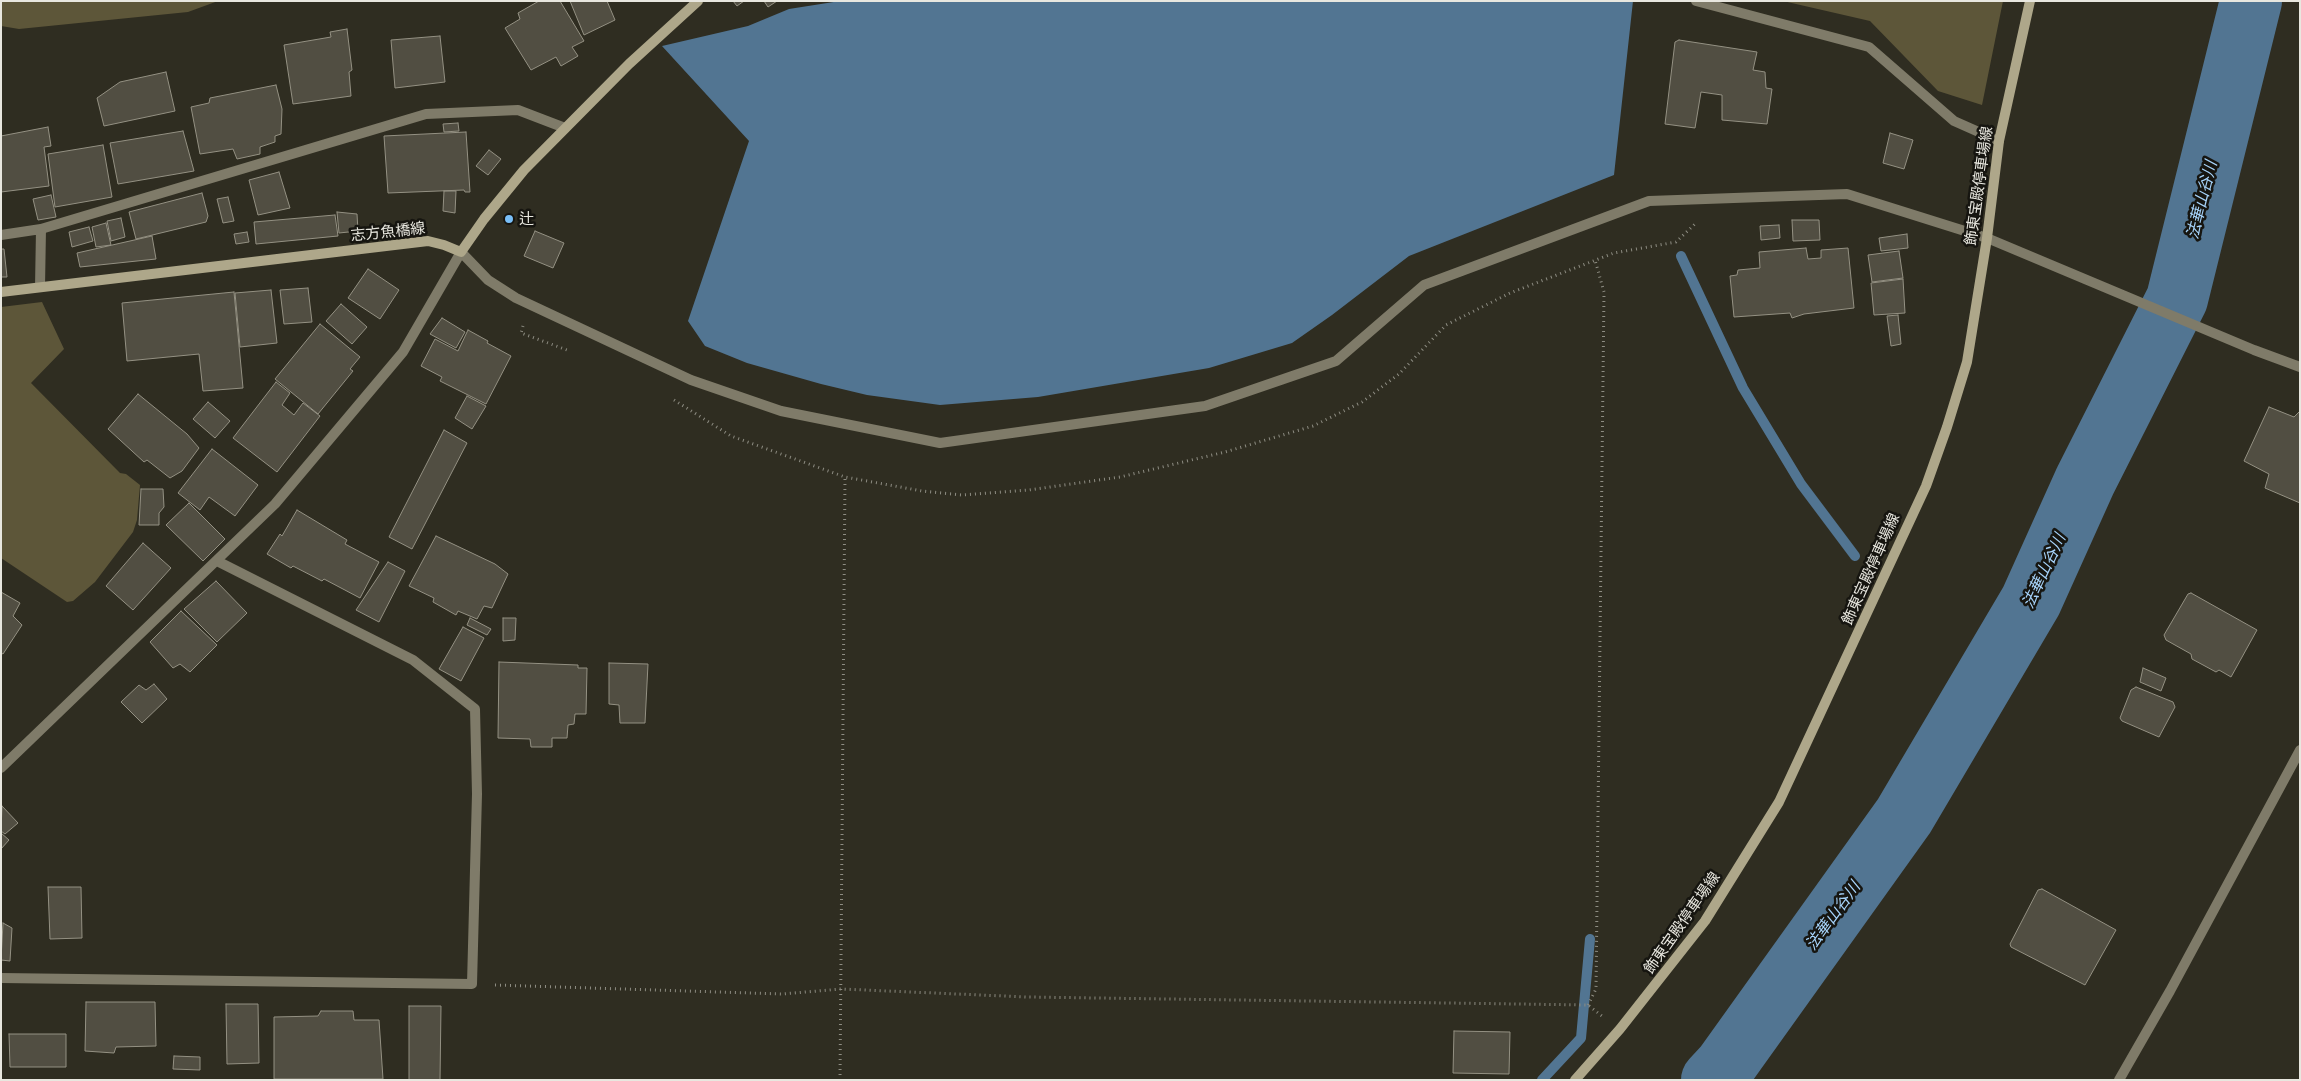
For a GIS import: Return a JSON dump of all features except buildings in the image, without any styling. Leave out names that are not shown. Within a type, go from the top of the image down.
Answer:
[{"type":"main road","points":[[461,252],[484,219],[524,170],[629,64],[698,1]]},
{"type":"main road","name":"飾東宝殿停車場線","points":[[1575,1080],[1620,1029],[1705,921],[1779,802],[1926,486],[1948,427],[1967,362],[1987,238],[1999,141],[2030,1]]},
{"type":"main road","name":"志方魚橋線","points":[[1,292],[428,241],[444,244],[461,252]]},
{"type":"street","points":[[1696,1],[1869,47],[1954,121],[1999,141]]},
{"type":"street","points":[[1,235],[41,230],[426,114],[518,110],[565,128]]},
{"type":"street","points":[[1,768],[275,504],[403,352],[461,252],[488,280],[530,304],[691,380],[781,411],[940,443],[1205,406],[1336,361],[1424,285],[1649,201],[1847,194],[1987,238],[2254,350],[2300,367]]},
{"type":"street","points":[[40,287],[41,230]]},
{"type":"street","points":[[1,978],[472,984],[477,784],[475,709],[413,660],[217,561]]},
{"type":"street","points":[[2120,1080],[2170,992],[2300,750]]},
{"type":"path","points":[[668,396],[731,436],[845,477],[922,491],[962,495],[1019,491],[1120,477],[1234,449],[1313,426],[1362,402],[1399,374],[1446,325],[1510,293],[1614,253],[1676,242],[1721,199]]},
{"type":"path","points":[[1588,1004],[1596,989],[1604,292],[1595,260]]},
{"type":"path","points":[[530,304],[521,333],[574,353]]},
{"type":"path","points":[[840,1080],[845,477]]},
{"type":"path","points":[[472,984],[782,994],[841,988],[1036,997],[1588,1004],[1620,1029]]},
{"type":"shaded area","points":[[1,1],[218,1],[188,12],[19,29],[1,26]]},
{"type":"shaded area","points":[[1783,1],[2003,1],[1982,105],[1938,91],[1870,21]]},
{"type":"shaded area","points":[[42,302],[64,349],[31,383],[120,473],[126,474],[140,485],[137,520],[133,532],[95,582],[73,601],[67,602],[1,558],[1,307]]},
{"type":"water","points":[[840,1],[1633,1],[1614,175],[1409,256],[1292,343],[1209,368],[1038,397],[940,405],[867,395],[747,363],[705,346],[688,321],[749,141],[662,46],[748,26],[789,9]]},
{"type":"waterway","name":"法華山谷川","points":[[1712,1080],[1725,1066],[1904,816],[2031,601],[2085,481],[2177,299],[2251,1]]},
{"type":"waterway","points":[[1681,256],[1743,388],[1801,484],[1855,556]]},
{"type":"waterway","points":[[1542,1080],[1581,1038],[1590,939]]},
{"type":"place","name":"辻","points":[[509,219]]}]
